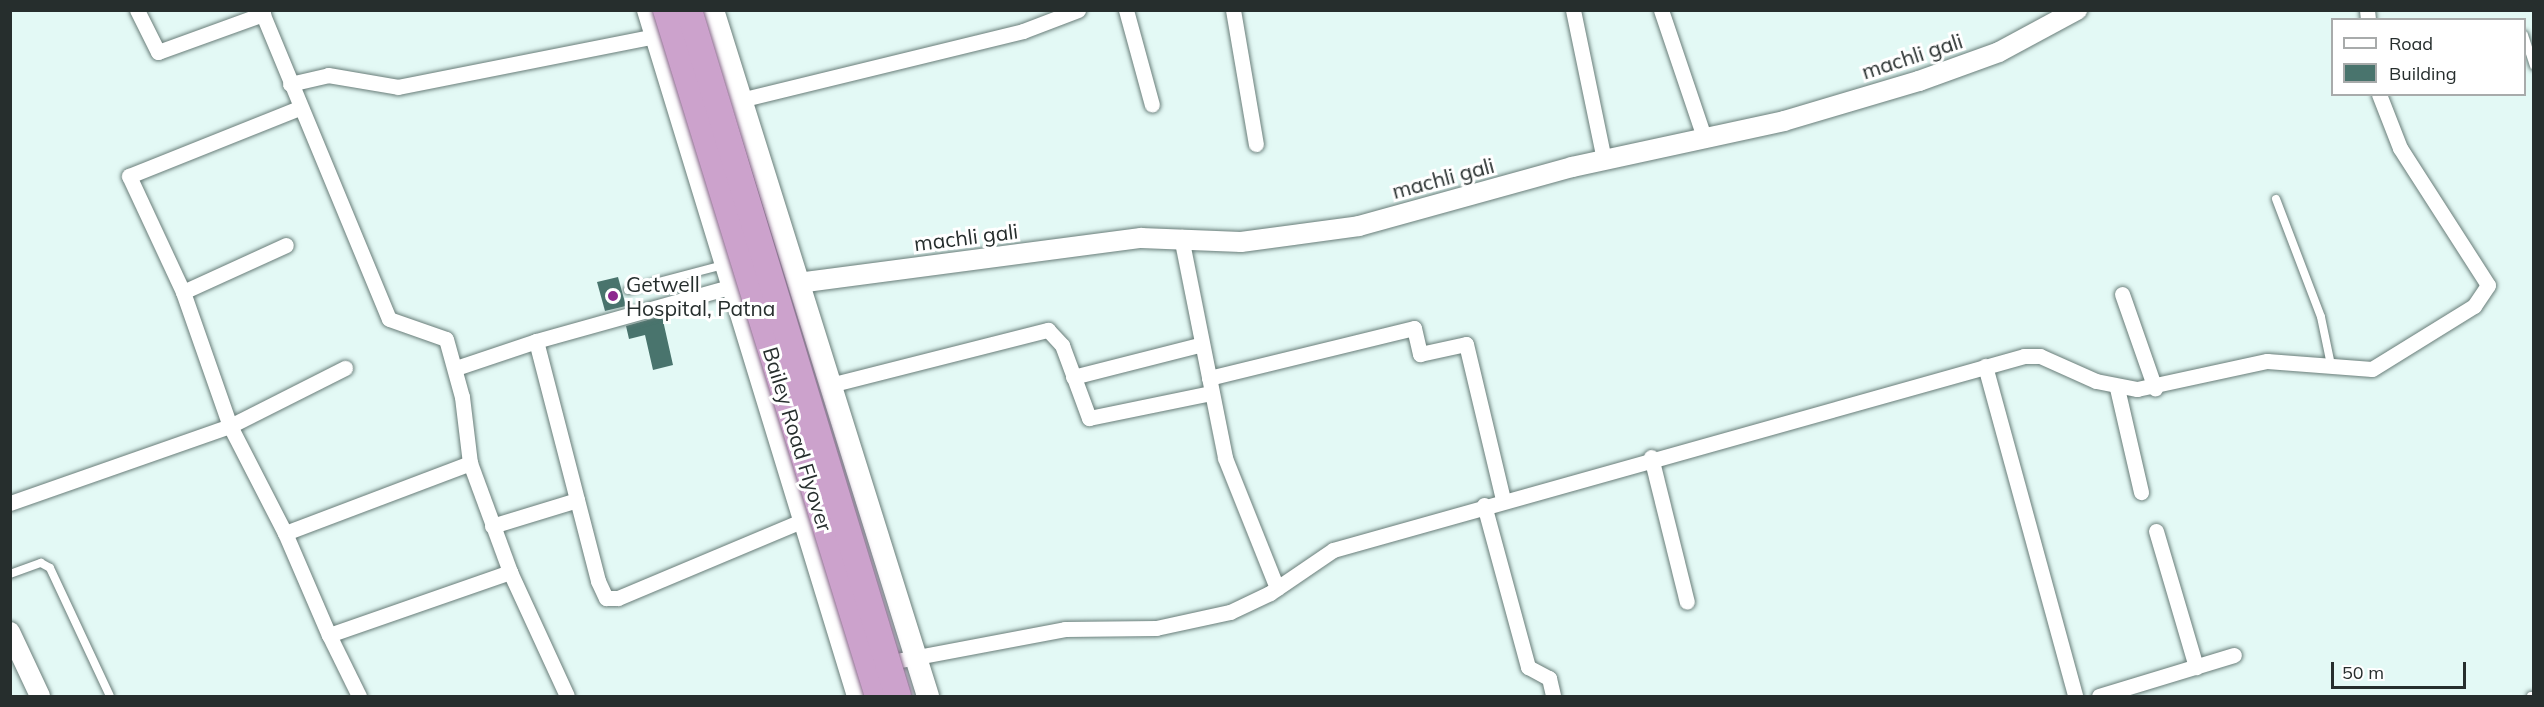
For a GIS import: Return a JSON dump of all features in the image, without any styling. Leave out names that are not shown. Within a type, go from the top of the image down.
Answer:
[{"type":"highway","name":"Bailey Road Flyover","points":[[666,10],[878,696]]},
{"type":"highway","name":"Bailey Road Flyover","points":[[688,10],[898,696]]},
{"type":"main road","points":[[648,10],[858,696]]},
{"type":"main road","points":[[713,10],[928,696]]},
{"type":"main road","points":[[727,264],[787,249]]},
{"type":"street","points":[[137,10],[158,52],[262,12],[299,108],[388,319],[446,339],[456,368],[470,463],[510,572],[567,696]]},
{"type":"street","points":[[680,115],[1023,31],[1078,10]]},
{"type":"street","points":[[1126,10],[1152,105]]},
{"type":"street","points":[[1233,10],[1256,144]]},
{"type":"street","points":[[1573,10],[1604,160]]},
{"type":"street","name":"machli gali","points":[[798,283],[1181,237],[1241,242],[1359,226],[1604,160],[1705,140],[1919,81],[1999,52],[2077,10]]},
{"type":"street","points":[[1664,11],[1705,140]]},
{"type":"street","points":[[290,84],[328,75],[398,87],[655,36]]},
{"type":"street","points":[[850,670],[1065,629],[1183,624],[1230,612],[1277,588],[1333,550],[1651,457],[1985,366],[2040,356],[2117,388],[2155,388],[2267,361],[2331,365],[2359,371],[2386,364],[2487,292],[2486,278],[2400,148],[2380,96]]},
{"type":"street","points":[[299,108],[129,176],[183,292],[230,426],[285,533],[359,696]]},
{"type":"street","points":[[1181,237],[1231,479],[1277,588]]},
{"type":"street","points":[[183,292],[286,245]]},
{"type":"street","points":[[456,368],[536,341],[733,286]]},
{"type":"street","points":[[2122,294],[2155,388]]},
{"type":"street","points":[[830,385],[1048,330],[1058,336],[1083,410],[1094,420],[1414,328],[1420,354],[1466,344],[1503,499]]},
{"type":"street","points":[[536,341],[598,581],[611,599],[804,520]]},
{"type":"street","points":[[1073,377],[1202,344]]},
{"type":"street","points":[[1985,366],[2075,696]]},
{"type":"street","points":[[10,503],[230,426],[345,368]]},
{"type":"street","points":[[2117,388],[2141,492]]},
{"type":"street","points":[[1651,457],[1687,602]]},
{"type":"street","points":[[285,533],[470,463]]},
{"type":"street","points":[[492,526],[577,500]]},
{"type":"street","points":[[1484,505],[1528,667],[1549,678],[1553,696]]},
{"type":"street","points":[[2156,531],[2196,667]]},
{"type":"street","points":[[329,634],[510,572]]},
{"type":"street","points":[[10,632],[40,696]]},
{"type":"street","points":[[2099,696],[2234,655]]},
{"type":"lane","points":[[2526,41],[2534,65]]},
{"type":"lane","points":[[2276,199],[2321,317],[2331,365]]},
{"type":"lane","points":[[628,290],[727,264]]},
{"type":"lane","points":[[10,574],[41,563],[50,568],[110,696]]},
{"type":"building","points":[[618,277],[626,306],[605,311],[597,282]]},
{"type":"building","points":[[662,316],[673,365],[653,370],[645,335],[629,339],[626,326]]},
{"type":"place","name":"Getwell Hospital, Patna","points":[[613,296]]}]
